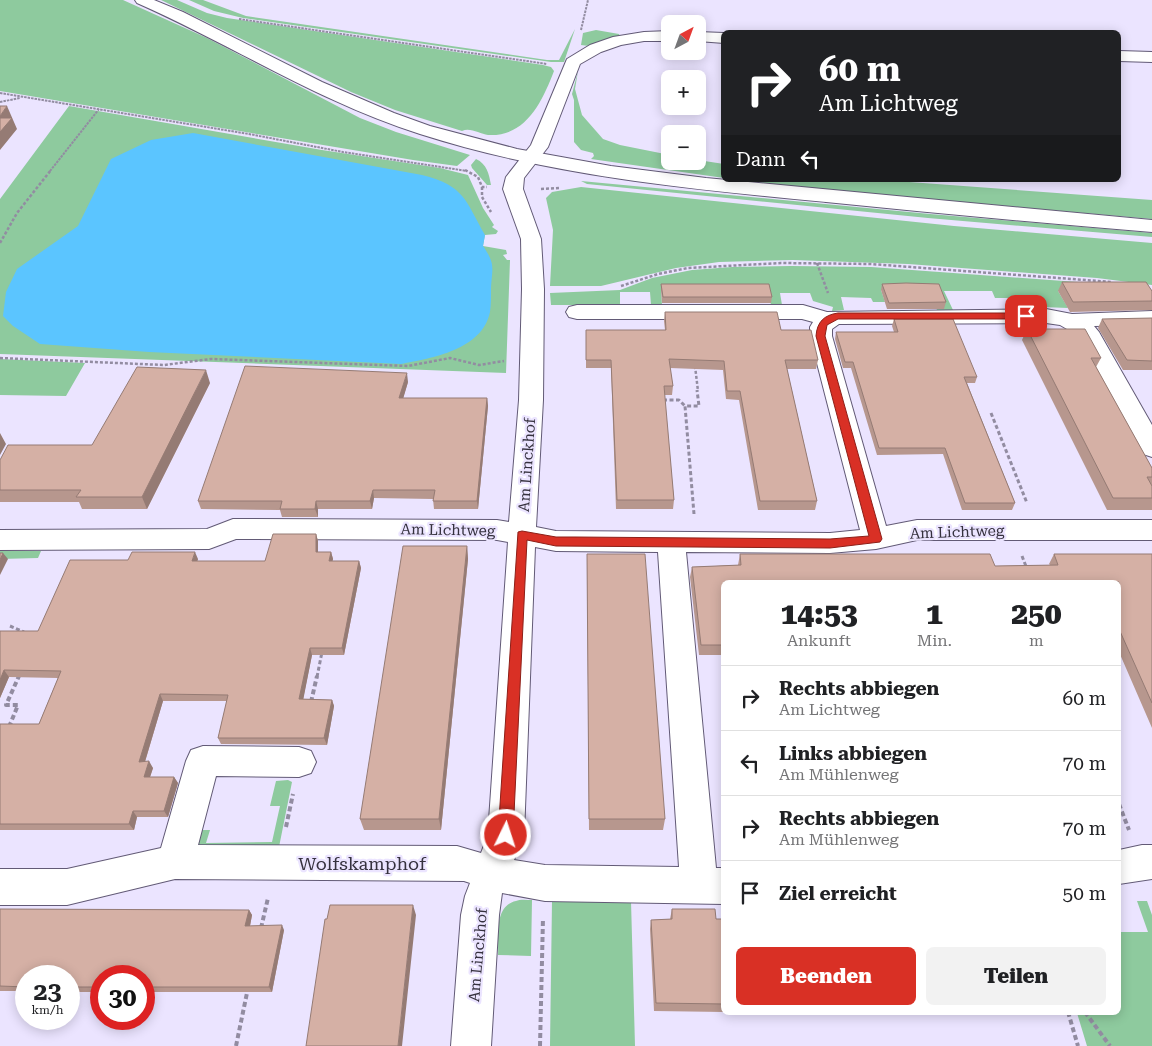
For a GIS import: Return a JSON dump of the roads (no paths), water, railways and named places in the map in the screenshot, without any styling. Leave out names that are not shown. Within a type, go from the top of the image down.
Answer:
[{"type":"street","points":[[142,0],[202,26],[367,110],[473,145],[530,158],[588,169],[717,185],[1152,226]]},
{"type":"street","name":"Am Linckhof","points":[[471,1046],[483,896],[506,835],[531,400],[533,289],[531,239],[513,188],[515,178],[544,137],[573,62],[583,54],[610,43],[646,36],[661,36]]},
{"type":"street","points":[[706,37],[721,38]]},
{"type":"street","points":[[1121,56],[1152,57]]},
{"type":"street","points":[[577,312],[803,312],[828,320]]},
{"type":"street","points":[[876,539],[821,336],[821,327],[828,320],[838,316],[1036,316],[1070,321],[1088,332],[1152,448]]},
{"type":"street","points":[[1070,321],[1078,319],[1152,318]]},
{"type":"street","name":"Am Lichtweg","points":[[0,540],[209,540],[234,529],[497,530],[556,541],[830,543],[876,539],[918,530],[1152,530]]},
{"type":"street","points":[[684,543],[712,886]]},
{"type":"street","points":[[175,862],[203,761],[299,762]]},
{"type":"street","name":"Wolfskamphof","points":[[0,887],[67,887],[175,862],[464,864],[492,874],[545,883],[712,886]]},
{"type":"street","points":[[1121,867],[1152,862]]},
{"type":"water","points":[[193,133],[422,175],[447,184],[456,190],[468,204],[485,235],[483,246],[492,262],[492,271],[490,312],[485,325],[466,344],[454,350],[427,359],[401,364],[149,352],[40,344],[13,326],[3,316],[6,292],[17,269],[78,226],[111,159],[151,140]]}]
